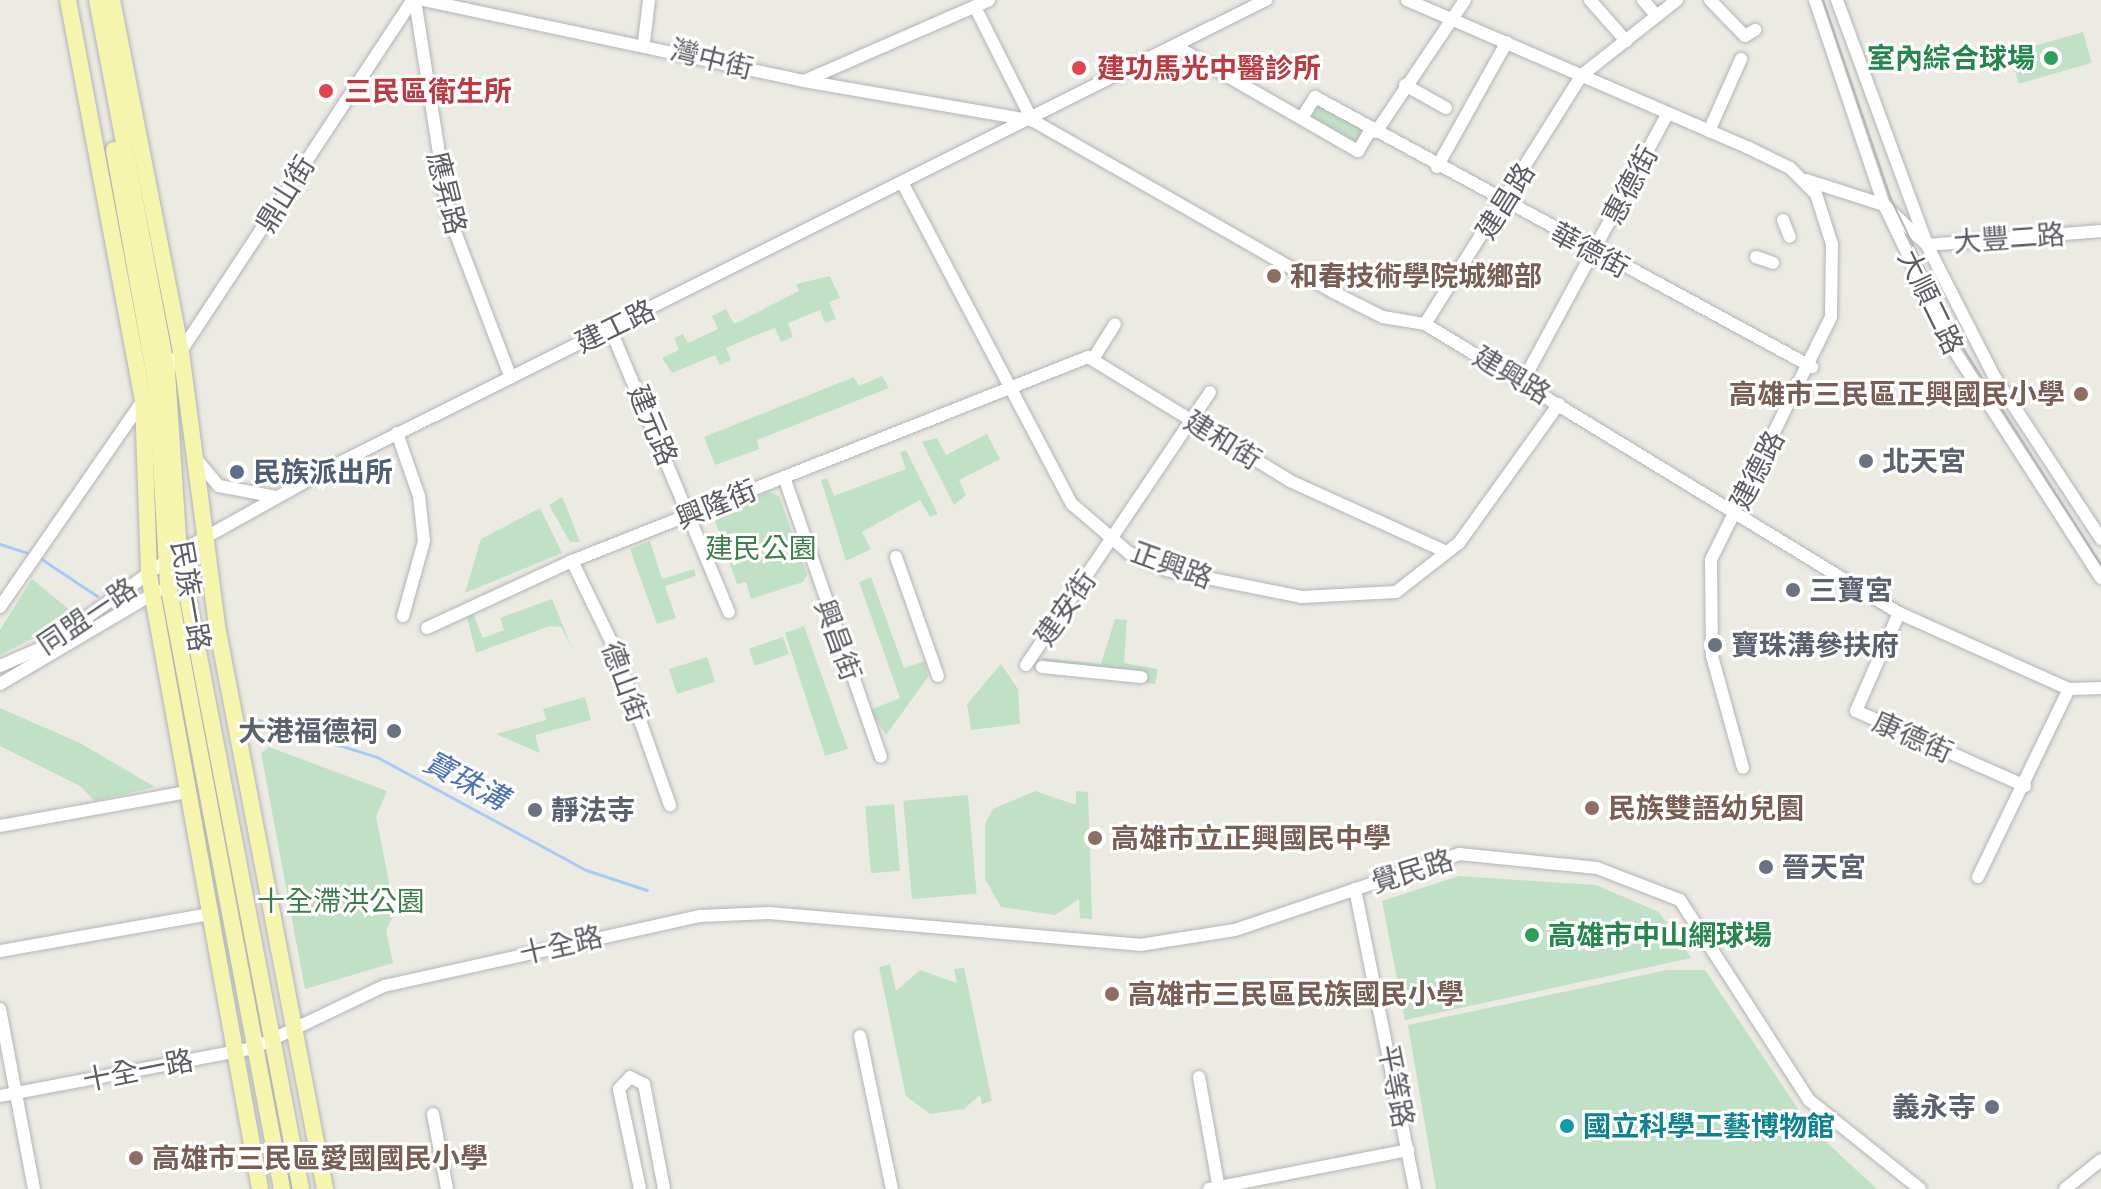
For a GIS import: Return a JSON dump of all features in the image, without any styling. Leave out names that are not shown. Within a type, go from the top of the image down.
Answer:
[{"type":"main road","name":"民族一路","points":[[68,0],[143,400],[152,596],[260,1189]]},
{"type":"main road","name":"民族一路","points":[[86,0],[157,388],[172,558],[183,571],[301,1189]]},
{"type":"main road","name":"民族一路","points":[[97,0],[167,372],[172,558],[168,584],[282,1189]]},
{"type":"main road","name":"民族一路","points":[[112,0],[181,352],[203,542],[325,1189]]},
{"type":"street","name":"鼎山街","points":[[0,607],[143,400],[157,388],[414,0]]},
{"type":"street","name":"應昇路","points":[[414,0],[449,216],[511,378]]},
{"type":"street","name":"灣中街","points":[[423,0],[644,42],[804,81]]},
{"type":"street","points":[[644,42],[649,0]]},
{"type":"street","points":[[804,81],[989,0]]},
{"type":"street","name":"建工路","points":[[203,542],[276,497],[397,433],[1032,120],[1266,0]]},
{"type":"street","points":[[1407,0],[1709,131],[1806,180],[1884,205]]},
{"type":"street","points":[[1177,47],[1358,151],[1405,85],[1448,16],[1465,0]]},
{"type":"street","points":[[1590,0],[1626,41]]},
{"type":"street","points":[[1643,0],[1657,16]]},
{"type":"street","points":[[1582,75],[1677,0]]},
{"type":"street","points":[[1710,0],[1745,36],[1755,30]]},
{"type":"street","name":"大順二路","points":[[1815,0],[1884,205],[1954,350],[2096,559],[2101,578]]},
{"type":"street","name":"大順二路","points":[[1837,0],[1927,245],[1994,376],[2101,539]]},
{"type":"street","points":[[975,7],[1032,120]]},
{"type":"street","points":[[1437,167],[1507,42]]},
{"type":"street","points":[[1709,131],[1741,59]]},
{"type":"street","name":"建昌路","points":[[1425,324],[1504,205],[1582,75]]},
{"type":"street","points":[[804,81],[1032,120]]},
{"type":"street","points":[[1405,85],[1446,108]]},
{"type":"street","name":"華德街","points":[[1302,118],[1315,97],[1504,205],[1812,367]]},
{"type":"street","name":"惠德街","points":[[1523,381],[1667,115]]},
{"type":"street","name":"建興路","points":[[1032,120],[1333,292],[1383,317],[1425,324],[1523,381],[1733,516],[1899,613],[2069,689],[2101,688]]},
{"type":"street","name":"建德路","points":[[1743,768],[1716,678],[1706,605],[1711,560],[1812,367],[1835,287],[1824,213],[1806,180]]},
{"type":"street","name":"正興路","points":[[903,184],[1009,390],[1072,504],[1114,542],[1167,570],[1302,597],[1396,592],[1442,550],[1459,543],[1559,404]]},
{"type":"street","name":"大豐二路","points":[[1884,205],[1927,245],[2101,231]]},
{"type":"street","points":[[1783,220],[1790,237]]},
{"type":"street","points":[[1756,257],[1773,263]]},
{"type":"street","points":[[1009,390],[1093,359],[1115,324]]},
{"type":"street","name":"建元路","points":[[610,328],[691,514],[729,612]]},
{"type":"street","name":"建和街","points":[[1093,359],[1290,481],[1442,550]]},
{"type":"street","name":"興隆街","points":[[427,628],[572,561],[1009,390]]},
{"type":"street","name":"建安街","points":[[1026,665],[1114,542],[1210,392]]},
{"type":"street","points":[[397,433],[414,474],[424,541],[403,616]]},
{"type":"street","points":[[194,455],[219,486],[276,497]]},
{"type":"street","name":"興昌街","points":[[784,477],[881,757]]},
{"type":"street","name":"同盟一路","points":[[0,666],[46,646],[172,558],[203,542]]},
{"type":"street","name":"同盟一路","points":[[0,684],[152,596],[183,571],[203,542]]},
{"type":"street","points":[[896,557],[938,676]]},
{"type":"street","name":"德山街","points":[[572,561],[614,647],[670,805]]},
{"type":"street","name":"康德街","points":[[1899,613],[1856,711],[2025,786]]},
{"type":"street","points":[[1042,667],[1141,677]]},
{"type":"street","points":[[1978,877],[2025,786],[2069,689]]},
{"type":"street","points":[[0,826],[188,792]]},
{"type":"street","name":"覺民路","points":[[861,922],[1140,945],[1235,930],[1459,854],[1597,868],[1663,890],[1696,919],[1809,1100],[1920,1189]]},
{"type":"street","name":"平等路","points":[[1355,889],[1415,1189]]},
{"type":"street","name":"十全路","points":[[273,1035],[384,986],[700,916],[769,913],[861,922]]},
{"type":"street","points":[[0,951],[210,914]]},
{"type":"street","points":[[0,1009],[34,1189]]},
{"type":"street","name":"十全一路","points":[[0,1096],[254,1048],[273,1035]]},
{"type":"street","points":[[860,1036],[892,1189]]},
{"type":"street","points":[[640,1189],[619,1089],[630,1077],[644,1084],[664,1189]]},
{"type":"street","points":[[1199,1077],[1216,1188],[1408,1150]]},
{"type":"street","points":[[433,1114],[447,1189]]},
{"type":"street","points":[[2065,1189],[2101,1160]]},
{"type":"green space","name":"室內綜合球場","points":[[2083,32],[2092,63],[2019,84],[2010,53]]},
{"type":"green space","points":[[1318,104],[1366,131],[1358,145],[1310,118]]},
{"type":"green space","points":[[830,276],[840,298],[829,302],[836,319],[825,323],[820,310],[788,323],[793,337],[781,342],[775,328],[754,336],[726,348],[731,360],[720,365],[715,355],[672,373],[662,358],[679,350],[674,338],[683,334],[688,343],[718,329],[712,316],[726,309],[734,324],[799,291],[796,284]]},
{"type":"green space","points":[[882,376],[889,388],[757,440],[759,449],[715,465],[704,437],[854,377],[859,386]]},
{"type":"green space","points":[[987,434],[1000,459],[959,480],[966,495],[954,505],[922,442],[937,438],[946,455]]},
{"type":"green space","points":[[906,450],[938,514],[930,517],[920,500],[862,532],[871,549],[846,561],[821,480],[827,478],[834,496],[906,469],[900,452]]},
{"type":"green space","name":"建民公園","points":[[769,492],[779,496],[807,575],[803,582],[751,599],[746,582],[737,584],[715,521],[717,513]]},
{"type":"green space","points":[[562,497],[580,542],[570,542],[549,505]]},
{"type":"green space","points":[[540,508],[562,553],[465,593],[481,539]]},
{"type":"green space","points":[[650,541],[662,579],[694,569],[696,576],[665,586],[676,618],[657,624],[630,549]]},
{"type":"green space","points":[[871,577],[904,668],[925,661],[928,677],[886,735],[870,710],[900,698],[859,582]]},
{"type":"green space","points":[[32,579],[77,616],[0,655],[0,630]]},
{"type":"green space","points":[[552,599],[572,648],[561,627],[550,626],[476,653],[467,617],[472,611],[483,638],[504,630],[500,618]]},
{"type":"green space","points":[[1115,619],[1127,620],[1124,663],[1158,669],[1155,684],[1042,673],[1043,658],[1101,664]]},
{"type":"green space","points":[[804,626],[848,749],[825,756],[785,633]]},
{"type":"green space","points":[[783,637],[789,654],[755,666],[749,649]]},
{"type":"green space","points":[[707,657],[715,682],[677,694],[669,669]]},
{"type":"green space","points":[[1001,664],[1018,689],[1020,724],[971,730],[967,704]]},
{"type":"green space","points":[[585,697],[591,720],[535,735],[540,753],[496,734],[546,720],[543,709]]},
{"type":"green space","points":[[0,708],[80,743],[155,787],[95,801],[80,786],[0,746]]},
{"type":"green space","name":"十全滯洪公園","points":[[269,747],[387,791],[376,816],[395,913],[386,930],[393,963],[305,989],[261,753]]},
{"type":"green space","points":[[1035,791],[1076,805],[1076,791],[1088,792],[1092,919],[1080,918],[1079,899],[1055,915],[1001,907],[985,879],[985,824],[993,809]]},
{"type":"green space","points":[[968,795],[977,894],[912,899],[903,801]]},
{"type":"green space","points":[[894,804],[900,871],[871,873],[865,807]]},
{"type":"green space","name":"高雄市中山網球場","points":[[1459,876],[1596,885],[1659,912],[1691,958],[1405,1020],[1382,901]]},
{"type":"green space","points":[[890,964],[896,991],[920,970],[957,983],[954,969],[964,968],[992,1101],[982,1104],[980,1095],[964,1109],[930,1114],[906,1096],[879,967]]},
{"type":"green space","name":"國立科學工藝博物館","points":[[1667,970],[1705,970],[1811,1128],[1877,1189],[1436,1189],[1408,1025]]},
{"type":"waterway","name":"寶珠溝","points":[[0,544],[30,554]]},
{"type":"waterway","name":"寶珠溝","points":[[40,558],[97,596]]},
{"type":"waterway","name":"寶珠溝","points":[[259,720],[377,757],[586,870],[647,890]]},
{"type":"tram line","points":[[1823,0],[1890,197],[1961,345],[2101,565]]},
{"type":"place","name":"室內綜合球場","points":[[2051,58]]},
{"type":"place","name":"建功馬光中醫診所","points":[[1079,68]]},
{"type":"place","name":"三民區衛生所","points":[[326,91]]},
{"type":"place","name":"和春技術學院城鄉部","points":[[1274,276]]},
{"type":"place","name":"高雄市三民區正興國民小學","points":[[2081,394]]},
{"type":"place","name":"北天宮","points":[[1866,461]]},
{"type":"place","name":"民族派出所","points":[[237,472]]},
{"type":"place","name":"三寶宮","points":[[1793,590]]},
{"type":"place","name":"寶珠溝參扶府","points":[[1715,645]]},
{"type":"place","name":"大港福德祠","points":[[394,731]]},
{"type":"place","name":"民族雙語幼兒園","points":[[1592,808]]},
{"type":"place","name":"靜法寺","points":[[535,810]]},
{"type":"place","name":"高雄市立正興國民中學","points":[[1095,838]]},
{"type":"place","name":"晉天宮","points":[[1766,867]]},
{"type":"place","name":"高雄市中山網球場","points":[[1532,935]]},
{"type":"place","name":"高雄市三民區民族國民小學","points":[[1112,994]]},
{"type":"place","name":"義永寺","points":[[1992,1107]]},
{"type":"place","name":"國立科學工藝博物館","points":[[1567,1126]]},
{"type":"place","name":"高雄市三民區愛國國民小學","points":[[136,1158]]}]
